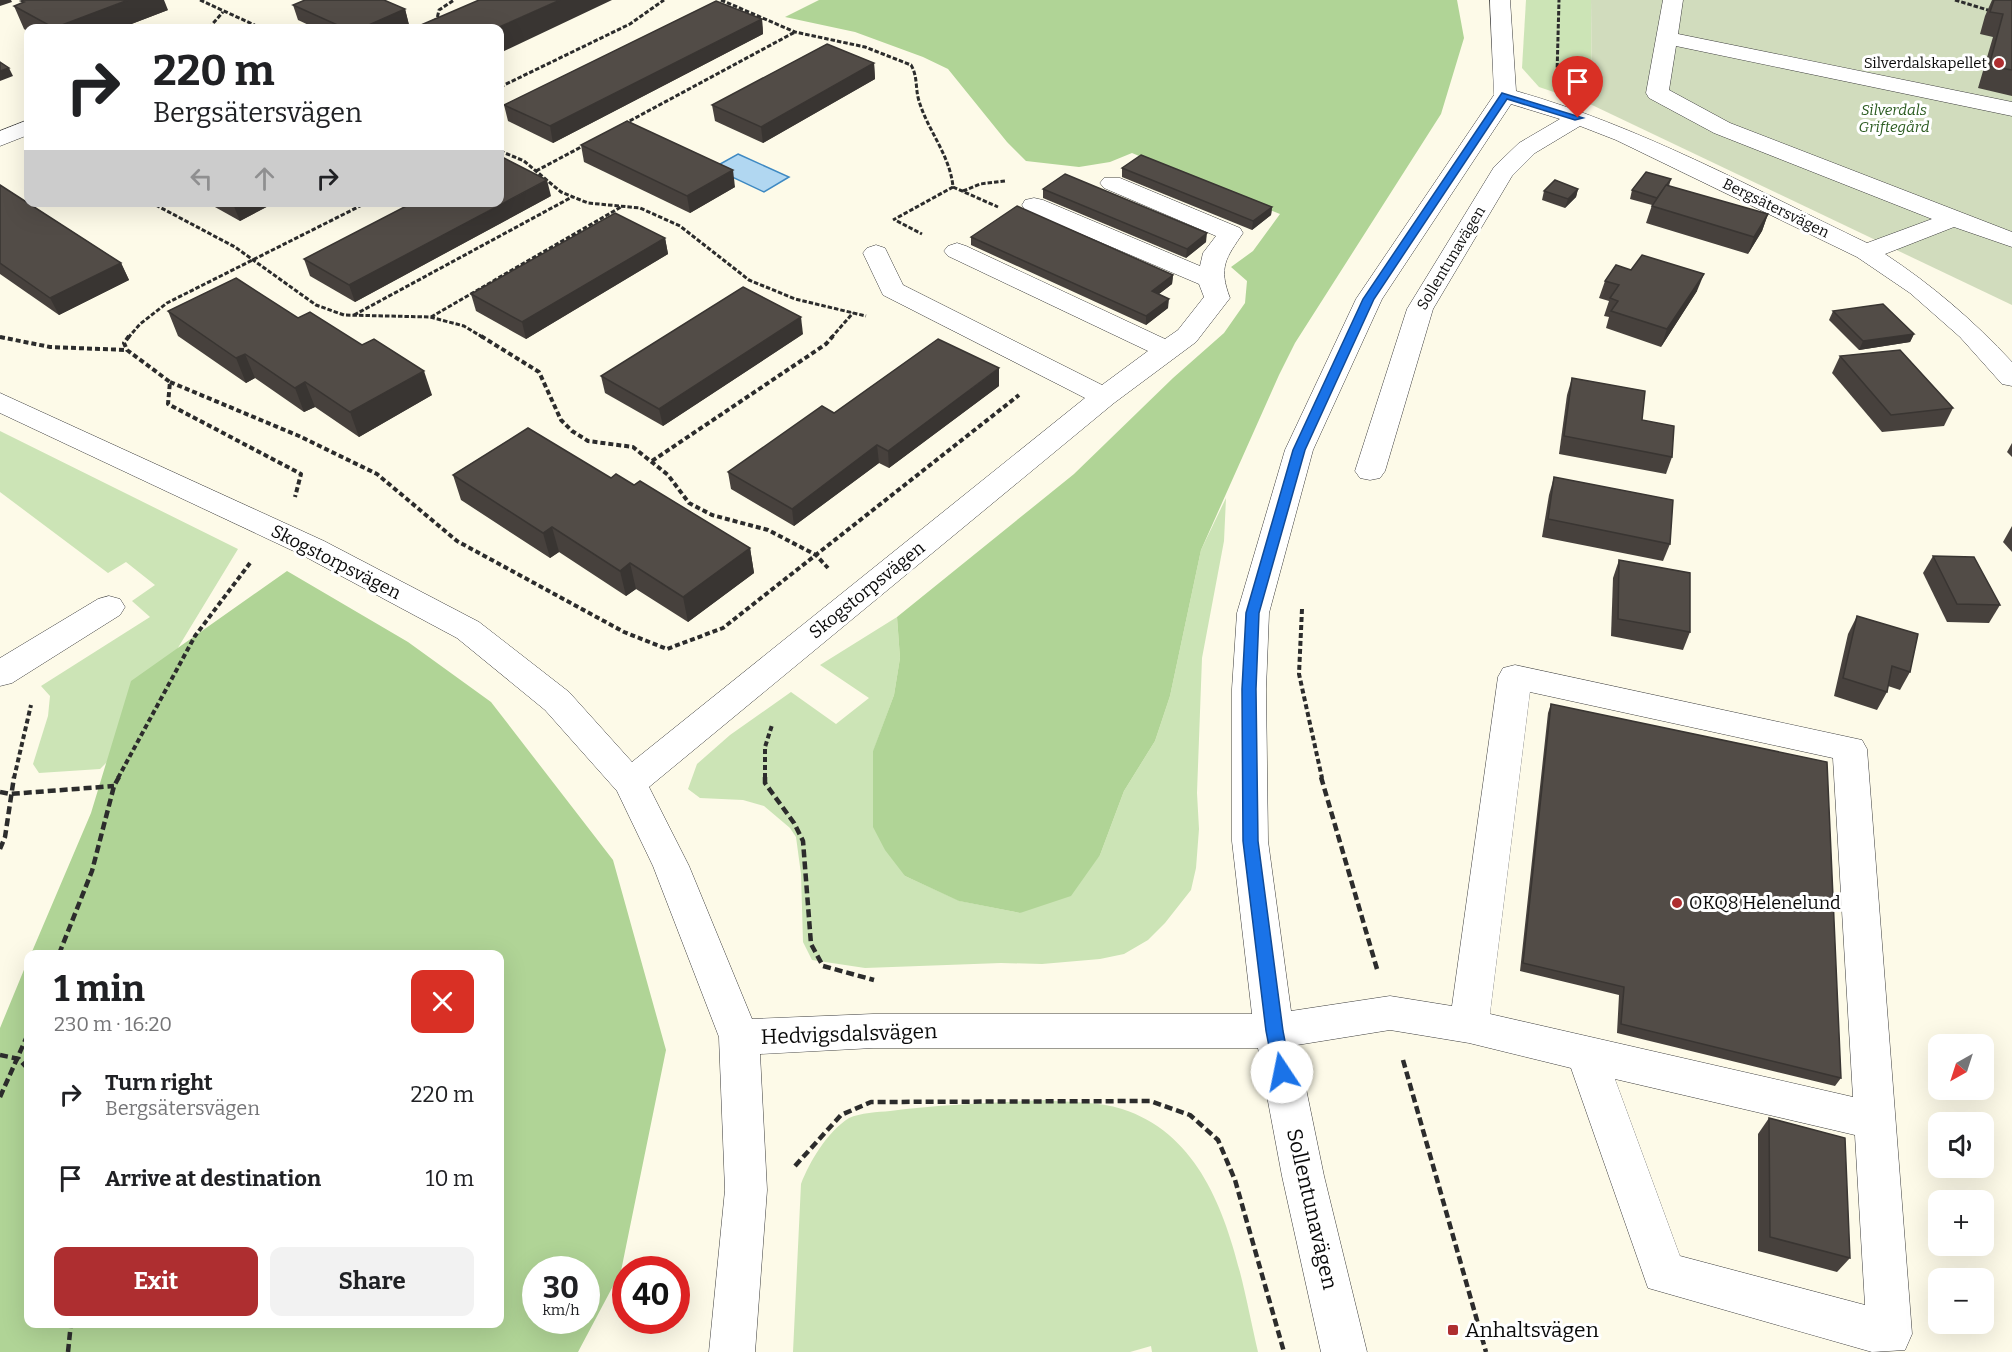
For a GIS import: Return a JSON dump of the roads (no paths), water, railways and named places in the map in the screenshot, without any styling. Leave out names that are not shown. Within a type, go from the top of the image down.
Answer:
[{"type":"street","points":[[1500,0],[1505,95]]},
{"type":"street","points":[[1673,0],[1657,93],[1722,128],[2012,240]]},
{"type":"street","points":[[1666,38],[2012,110]]},
{"type":"street","name":"Bergsätersvägen","points":[[1505,95],[1624,135],[1866,252],[1919,288],[1969,331],[2012,378]]},
{"type":"street","name":"Sollentunavägen","points":[[1344,1352],[1303,1176],[1274,1031],[1250,841],[1249,689],[1253,613],[1299,450],[1369,299],[1505,95]]},
{"type":"street","name":"Sollentunavägen","points":[[1370,471],[1420,309],[1502,172],[1527,147],[1578,118]]},
{"type":"street","points":[[0,139],[24,129]]},
{"type":"street","name":"Skogstorpsvägen","points":[[630,783],[1104,398],[1187,336],[1213,288],[1216,253],[1232,233],[1112,183]]},
{"type":"street","points":[[1034,205],[1213,288]]},
{"type":"street","points":[[1866,252],[1954,219]]},
{"type":"street","points":[[957,251],[1167,350]]},
{"type":"street","points":[[876,253],[892,290],[1104,398]]},
{"type":"street","name":"Skogstorpsvägen","points":[[0,402],[313,548],[468,630],[557,701],[630,783],[671,866],[740,1037]]},
{"type":"street","points":[[5,671],[109,607]]},
{"type":"street","points":[[1469,1026],[1515,677],[1850,749],[1889,1334],[1664,1273],[1586,1054]]},
{"type":"street","points":[[1274,1031],[1390,1013],[1469,1026],[1873,1120]]},
{"type":"street","name":"Hedvigsdalsvägen","points":[[732,1352],[746,1190],[740,1037],[885,1031],[1274,1031]]},
{"type":"water","points":[[738,154],[789,177],[764,192],[713,168]]},
{"type":"place","name":"Silverdalskapellet","points":[[1999,63]]},
{"type":"place","name":"OKQ8 Helenelund","points":[[1677,903]]},
{"type":"place","name":"Anhaltsvägen","points":[[1453,1330]]},
{"type":"park label","name":"Silverdals Griftegård","points":[[1894,118]]}]
